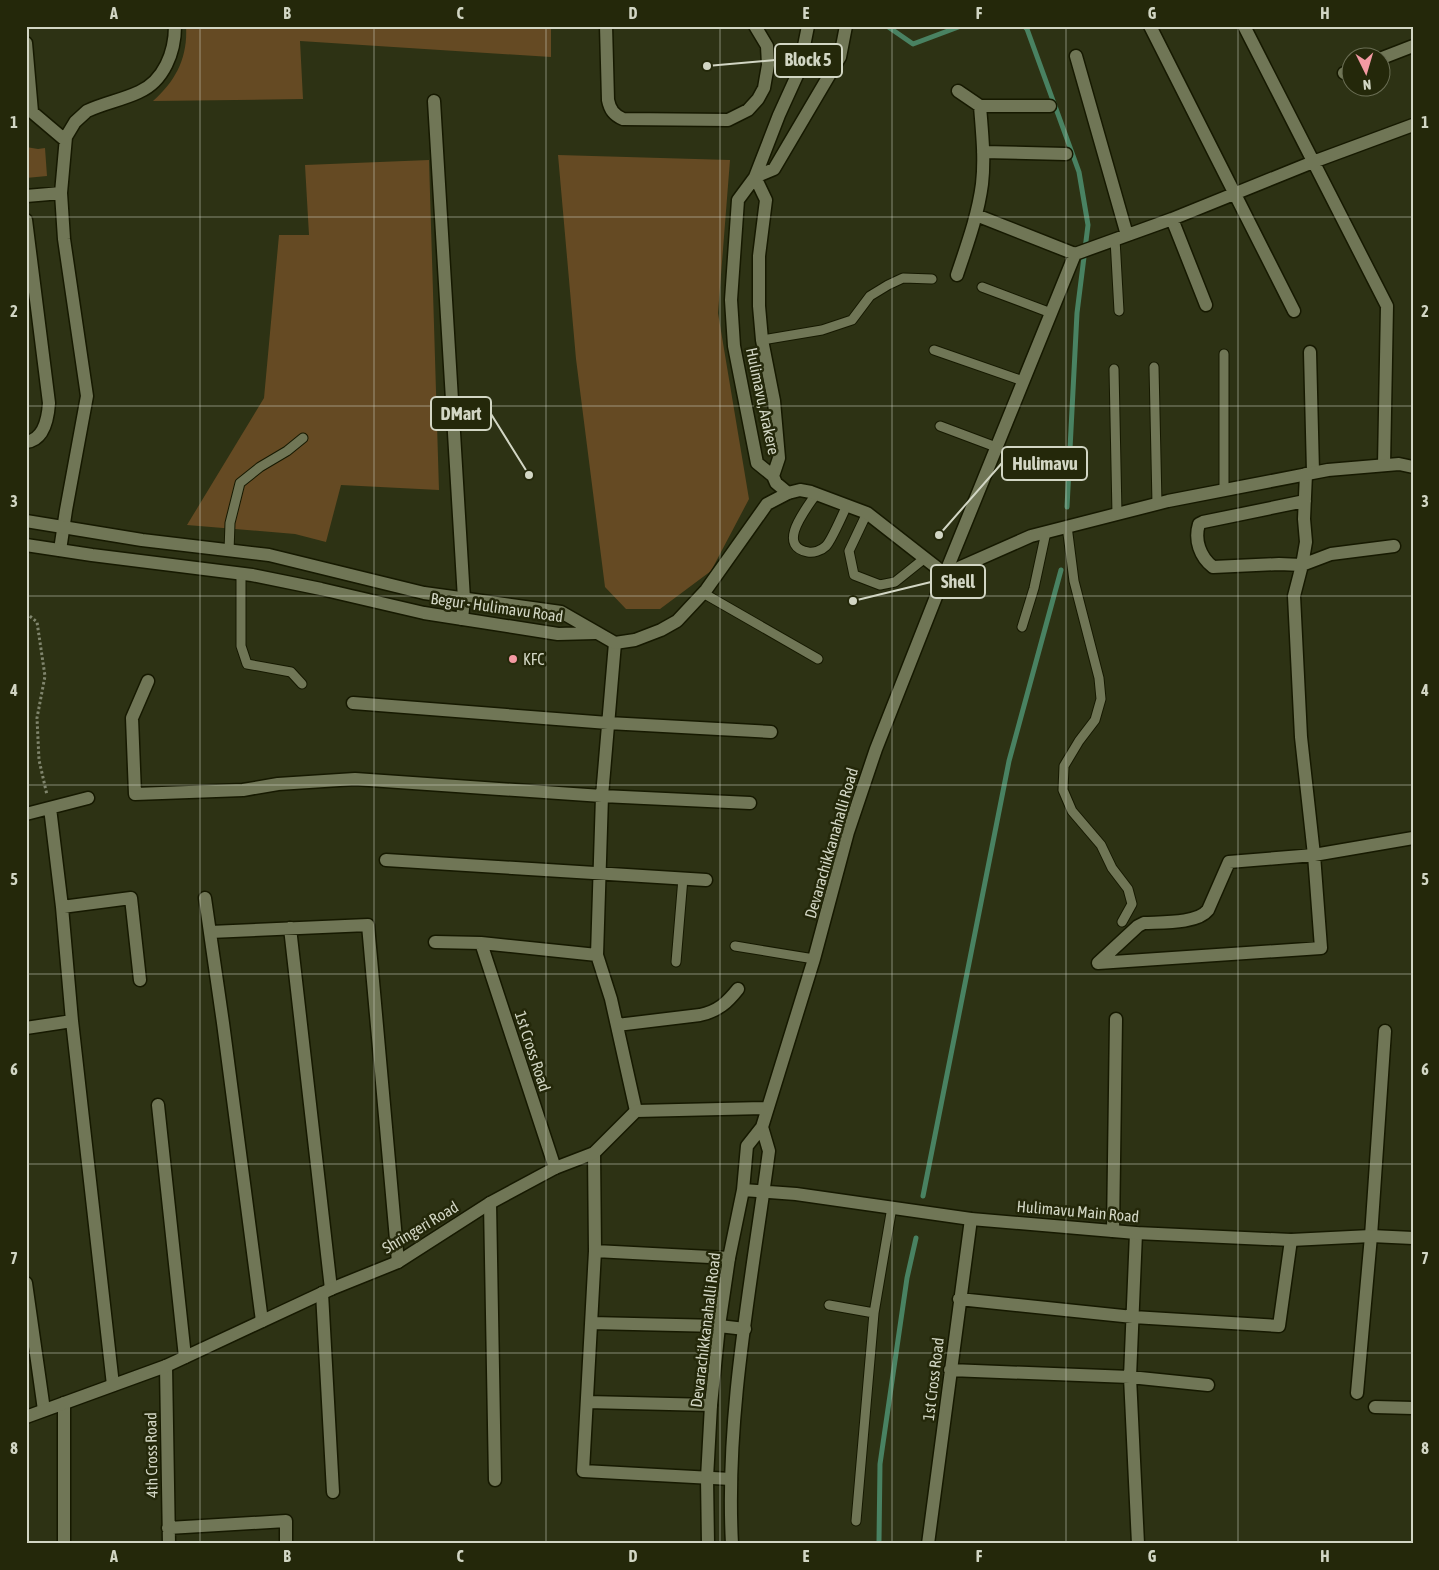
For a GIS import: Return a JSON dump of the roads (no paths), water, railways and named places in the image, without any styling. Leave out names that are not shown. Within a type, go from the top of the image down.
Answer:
[{"type":"street","points":[[60,550],[87,396],[64,238],[60,193],[65,140],[74,122],[87,111],[140,92],[157,79],[164,70],[172,52],[175,26]]},
{"type":"street","points":[[606,26],[608,100],[609,106],[616,116],[623,119],[728,120],[748,110],[758,100],[764,88],[768,65],[767,46],[755,26]]},
{"type":"street","points":[[755,178],[779,115],[799,71],[808,26]]},
{"type":"street","points":[[755,178],[774,169],[840,57],[846,26]]},
{"type":"street","points":[[1150,26],[1294,311]]},
{"type":"street","points":[[1244,26],[1387,306],[1384,465]]},
{"type":"street","points":[[26,44],[28,94],[32,112],[65,140]]},
{"type":"street","points":[[1392,54],[1413,46]]},
{"type":"street","points":[[1076,56],[1127,235]]},
{"type":"street","points":[[958,91],[980,106],[1050,106]]},
{"type":"street","points":[[434,101],[464,599],[462,619]]},
{"type":"street","points":[[958,275],[976,215],[982,183],[983,152],[980,106]]},
{"type":"street","points":[[976,215],[1076,253],[1172,219],[1313,162],[1413,125]]},
{"type":"street","points":[[983,152],[1066,154]]},
{"type":"street","name":"Hulimavu, Arakere","points":[[755,178],[766,200],[759,256],[759,306],[762,340],[774,401],[779,458],[773,476],[757,463],[734,346],[731,300],[738,200],[755,178]]},
{"type":"street","points":[[26,196],[60,193]]},
{"type":"street","points":[[1172,219],[1206,305]]},
{"type":"street","points":[[26,220],[49,403],[42,432],[35,439],[26,442]]},
{"type":"street","name":"Devarachikkanahalli Road","points":[[708,1544],[707,1478],[711,1405],[719,1326],[748,1146],[762,1127],[814,960],[848,832],[876,749],[944,574],[1076,253]]},
{"type":"street","points":[[1310,352],[1310,473],[1304,519],[1306,554],[1294,596],[1301,737],[1314,855],[1321,948],[1098,963],[1138,926],[1144,923],[1190,920],[1205,914],[1229,862],[1314,855],[1413,838]]},
{"type":"street","points":[[596,633],[616,643],[635,640],[678,621],[703,593],[767,504],[788,493],[800,490],[867,512],[944,574],[1013,543],[1046,532],[1157,504],[1328,470],[1399,464],[1413,466]]},
{"type":"street","points":[[773,476],[776,483],[788,493]]},
{"type":"street","points":[[1305,501],[1202,522],[1199,524],[1197,532],[1199,548],[1207,563],[1213,568],[1279,564],[1302,566],[1330,554],[1394,546]]},
{"type":"street","name":"Begur - Hulimavu Road","points":[[26,521],[142,540],[269,555],[424,594],[561,612],[596,633]]},
{"type":"street","name":"Begur - Hulimavu Road","points":[[26,545],[241,574],[321,589],[424,613],[558,634],[596,633]]},
{"type":"street","points":[[616,643],[602,796],[597,955],[611,999],[636,1111],[768,1108]]},
{"type":"street","points":[[148,681],[132,718],[135,794],[243,790],[278,784],[355,779],[602,796],[750,803]]},
{"type":"street","points":[[353,703],[608,723],[771,732]]},
{"type":"street","points":[[26,814],[88,798]]},
{"type":"street","points":[[50,808],[113,1385]]},
{"type":"street","points":[[386,860],[706,880]]},
{"type":"street","points":[[62,907],[131,898],[140,980]]},
{"type":"street","points":[[205,898],[262,1321]]},
{"type":"street","points":[[210,932],[368,925],[398,1262]]},
{"type":"street","points":[[290,928],[327,1291],[333,1492]]},
{"type":"street","points":[[435,942],[481,943],[597,955]]},
{"type":"street","name":"1st Cross Road","points":[[481,943],[555,1168]]},
{"type":"street","points":[[617,1024],[712,1012],[721,1008],[738,989]]},
{"type":"street","points":[[1112,1231],[1116,1019]]},
{"type":"street","points":[[26,1028],[72,1021]]},
{"type":"street","points":[[1357,1393],[1371,1236],[1385,1031]]},
{"type":"street","points":[[158,1105],[185,1357]]},
{"type":"street","name":"Shringeri Road","points":[[26,1417],[166,1366],[327,1291],[398,1262],[490,1203],[555,1168],[594,1153],[636,1111]]},
{"type":"street","points":[[732,1544],[730,1479],[737,1384],[769,1150],[762,1127]]},
{"type":"street","points":[[594,1153],[595,1251],[583,1472],[730,1479]]},
{"type":"street","name":"Hulimavu Main Road","points":[[742,1190],[796,1194],[971,1219],[1136,1233],[1291,1240],[1371,1236],[1413,1238]]},
{"type":"street","points":[[490,1203],[495,1480]]},
{"type":"street","name":"1st Cross Road","points":[[928,1544],[971,1219]]},
{"type":"street","points":[[1136,1233],[1130,1377],[1138,1544]]},
{"type":"street","points":[[959,1299],[1133,1316],[1279,1326],[1291,1240]]},
{"type":"street","points":[[595,1251],[729,1258]]},
{"type":"street","points":[[26,1283],[44,1410]]},
{"type":"street","points":[[591,1322],[719,1326],[745,1329]]},
{"type":"street","name":"4th Cross Road","points":[[166,1366],[168,1544]]},
{"type":"street","points":[[950,1370],[1130,1377],[1208,1385]]},
{"type":"street","points":[[587,1402],[711,1405]]},
{"type":"street","points":[[64,1403],[64,1544]]},
{"type":"street","points":[[1375,1408],[1413,1408]]},
{"type":"street","points":[[168,1528],[286,1522],[286,1544]]},
{"type":"lane","points":[[1115,239],[1119,311]]},
{"type":"lane","points":[[762,340],[822,330],[852,320],[870,296],[888,285],[903,278],[932,279]]},
{"type":"lane","points":[[982,287],[1051,313]]},
{"type":"lane","points":[[934,350],[1023,381]]},
{"type":"lane","points":[[1224,354],[1224,490]]},
{"type":"lane","points":[[1154,367],[1157,504]]},
{"type":"lane","points":[[1114,369],[1117,514]]},
{"type":"lane","points":[[940,426],[996,447]]},
{"type":"lane","points":[[229,551],[230,523],[240,483],[260,467],[304,438]]},
{"type":"lane","points":[[816,494],[794,529],[792,538],[795,546],[805,552],[814,553],[826,546],[847,505]]},
{"type":"lane","points":[[867,512],[849,551],[854,575],[880,585],[895,582],[924,558]]},
{"type":"lane","points":[[1067,526],[1074,581],[1099,678],[1101,699],[1094,720],[1078,741],[1064,766],[1063,790],[1072,811],[1101,845],[1112,868],[1128,888],[1132,904],[1122,922]]},
{"type":"lane","points":[[1022,627],[1034,588],[1046,532]]},
{"type":"lane","points":[[241,574],[242,646],[247,664],[291,672],[302,684]]},
{"type":"lane","points":[[703,593],[818,659]]},
{"type":"lane","points":[[676,962],[683,878]]},
{"type":"lane","points":[[735,946],[814,960]]},
{"type":"lane","points":[[856,1522],[874,1313],[892,1207]]},
{"type":"lane","points":[[829,1305],[874,1313]]},
{"type":"waterway","points":[[887,26],[913,44],[961,26]]},
{"type":"waterway","points":[[1024,26],[1027,29],[1079,172],[1088,225],[1077,313],[1067,507]]},
{"type":"waterway","points":[[923,1196],[1009,761],[1061,570]]},
{"type":"waterway","points":[[879,1541],[880,1464],[907,1278],[916,1238]]},
{"type":"place","name":"Block 5","points":[[707,66]]},
{"type":"place","name":"DMart","points":[[529,475]]},
{"type":"place","name":"Hulimavu","points":[[939,535]]},
{"type":"place","name":"Shell","points":[[853,601]]},
{"type":"place","name":"KFC","points":[[513,659]]}]
